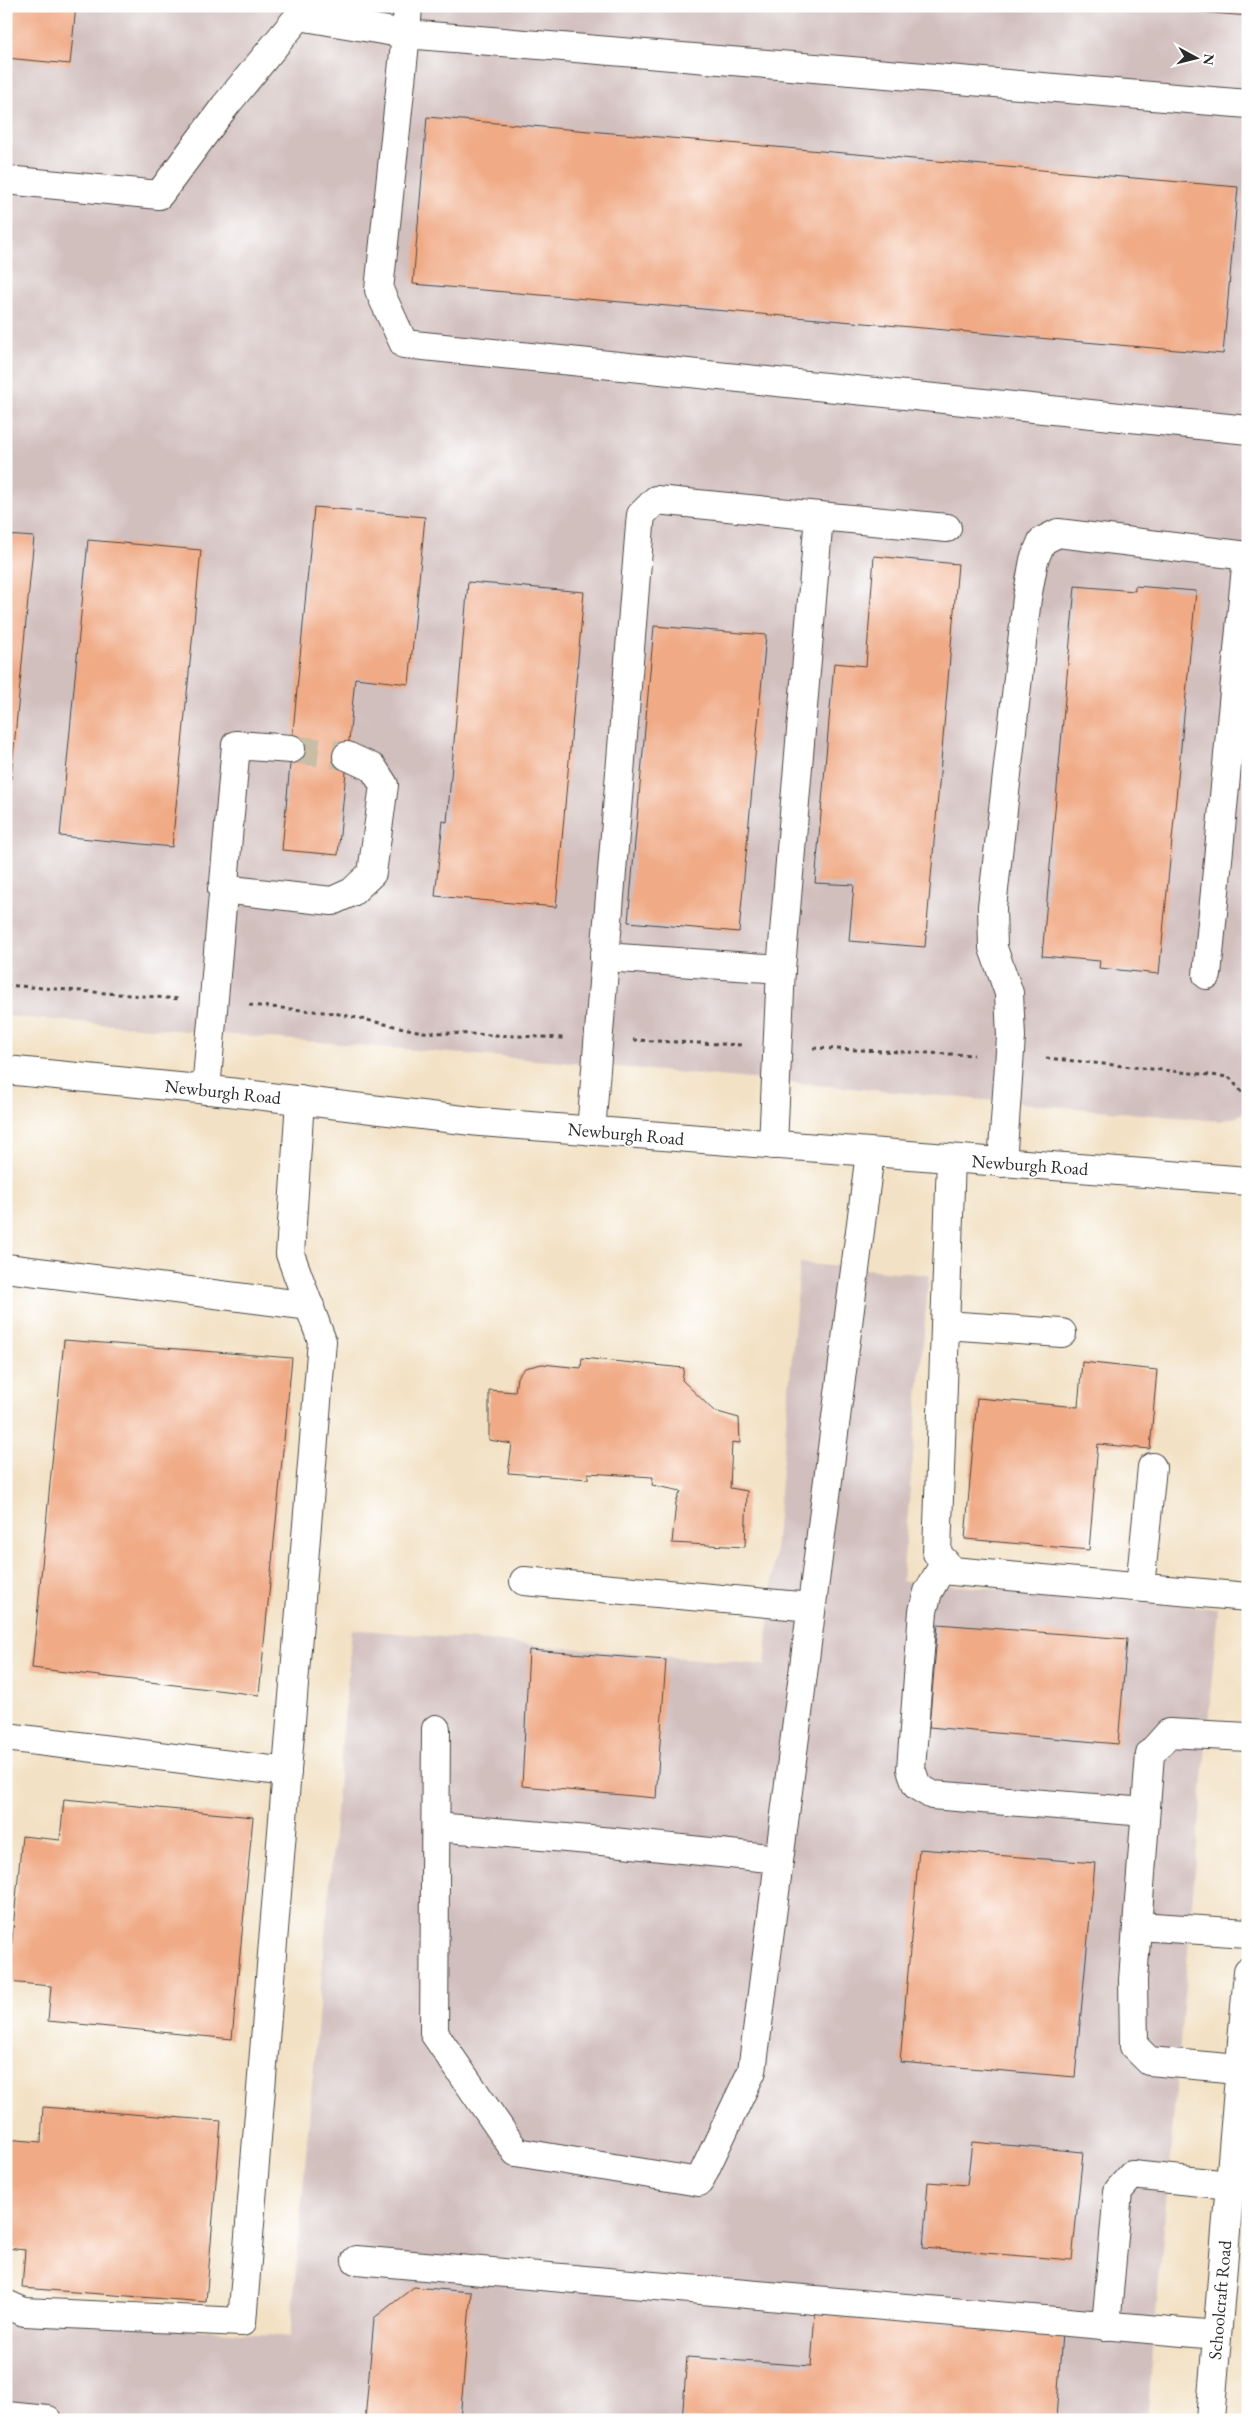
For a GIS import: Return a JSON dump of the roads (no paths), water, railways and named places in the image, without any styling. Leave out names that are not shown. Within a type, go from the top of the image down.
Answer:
[{"type":"main road","points":[[408,6],[379,290],[404,344],[1248,430]]},
{"type":"main road","points":[[6,180],[160,195],[296,11],[406,34],[1248,104]]},
{"type":"main road","points":[[591,1131],[641,514],[656,500],[947,528]]},
{"type":"main road","points":[[773,1145],[781,969],[819,516]]},
{"type":"main road","points":[[1002,1163],[1011,1037],[1009,993],[993,948],[992,907],[1026,598],[1034,560],[1042,541],[1058,533],[1248,556],[1207,975]]},
{"type":"main road","points":[[206,1090],[236,745],[291,749]]},
{"type":"main road","points":[[222,889],[332,901],[352,892],[372,873],[384,785],[373,768],[348,756]]},
{"type":"main road","points":[[604,957],[781,969]]},
{"type":"main road","name":"Newburgh Road","points":[[6,1070],[300,1100],[480,1122],[1248,1181]]},
{"type":"main road","points":[[6,2304],[24,2312],[242,2322],[322,1341],[290,1254],[300,1100]]},
{"type":"main road","points":[[436,1729],[434,2033],[516,2152],[698,2182],[752,2071],[870,1153]]},
{"type":"main road","points":[[951,1159],[937,1553],[952,1570],[1248,1597]]},
{"type":"main road","points":[[6,1268],[310,1306]]},
{"type":"main road","points":[[945,1325],[1062,1333]]},
{"type":"main road","points":[[1140,1587],[1152,1467]]},
{"type":"main road","points":[[945,1562],[928,1592],[923,1611],[911,1769],[917,1786],[932,1795],[1145,1812]]},
{"type":"main road","points":[[524,1581],[811,1606]]},
{"type":"main road","points":[[1239,2069],[1149,2061],[1134,2046],[1133,1980],[1150,1754],[1169,1733],[1248,1737]]},
{"type":"main road","points":[[6,1737],[287,1772]]},
{"type":"main road","points":[[436,1827],[613,1842],[779,1859]]},
{"type":"main road","points":[[1137,1926],[1248,1933]]},
{"type":"main road","name":"Schoolcraft Road","points":[[1213,2416],[1217,2335],[1248,1971]]},
{"type":"main road","points":[[1106,2326],[1118,2191],[1132,2175],[1230,2185]]},
{"type":"main road","points":[[356,2260],[1217,2335]]},
{"type":"main road","points":[[6,2416],[48,2420]]},
{"type":"tunnel","points":[[291,749],[347,756]]}]
